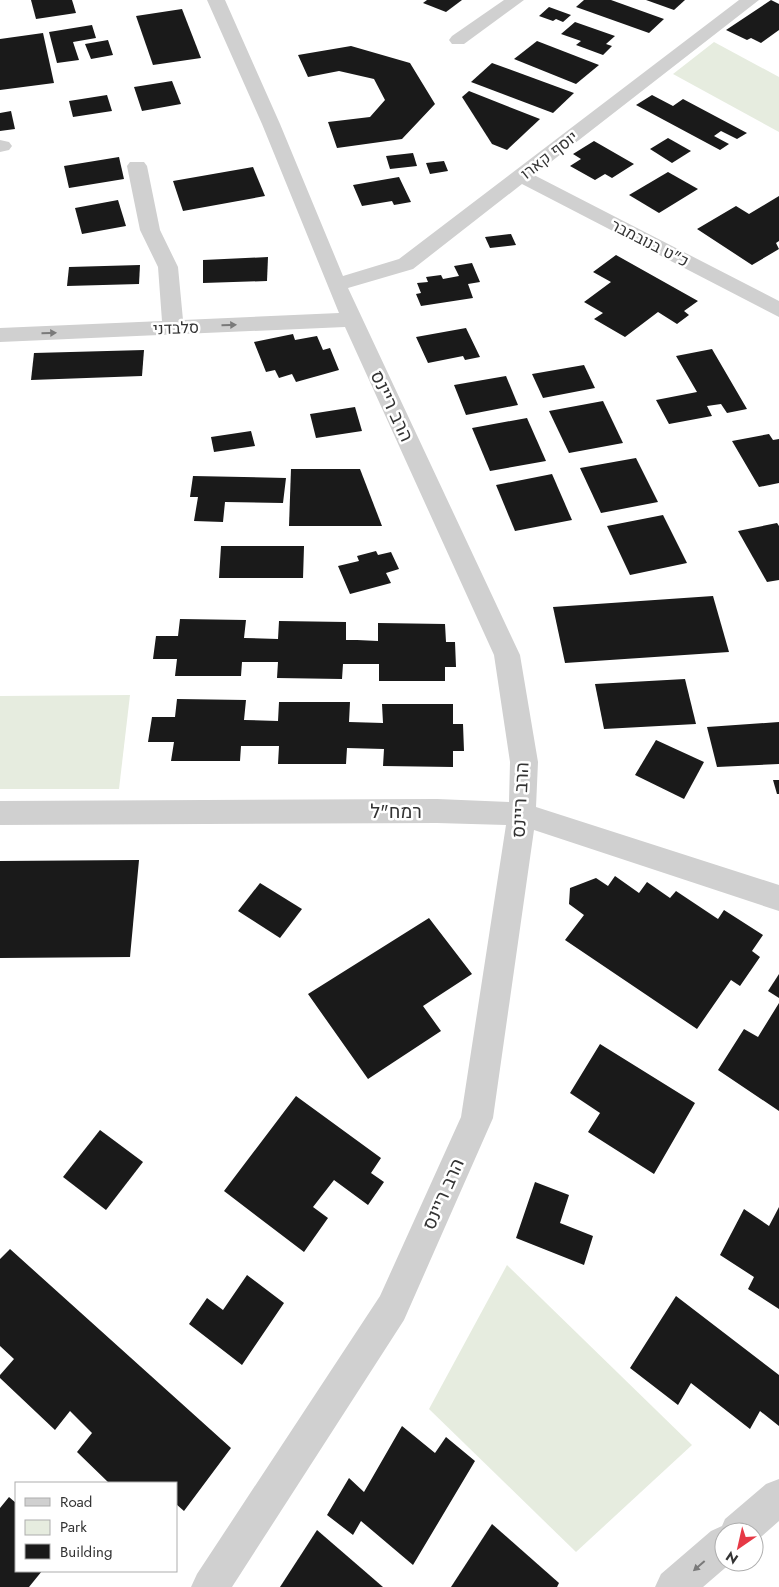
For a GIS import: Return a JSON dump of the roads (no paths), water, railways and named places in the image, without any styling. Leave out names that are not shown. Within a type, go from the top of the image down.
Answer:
[{"type":"street","name":"הרב ריינס","points":[[210,1587],[392,1308],[477,1118],[522,814],[524,762],[507,655],[336,285],[270,124],[216,0]]},
{"type":"street","points":[[458,40],[515,0]]},
{"type":"street","name":"יוסף קארו","points":[[336,285],[406,264],[750,0]]},
{"type":"street","points":[[137,166],[150,230],[168,267],[173,328]]},
{"type":"street","name":"כ\"ט בנובמבר","points":[[521,176],[779,310]]},
{"type":"street","name":"סלבדני","points":[[0,335],[352,320]]},
{"type":"street","name":"רמח\"ל","points":[[0,812],[437,810],[522,814],[779,898]]},
{"type":"street","points":[[750,1522],[779,1497]]},
{"type":"street","points":[[674,1587],[714,1553]]}]
